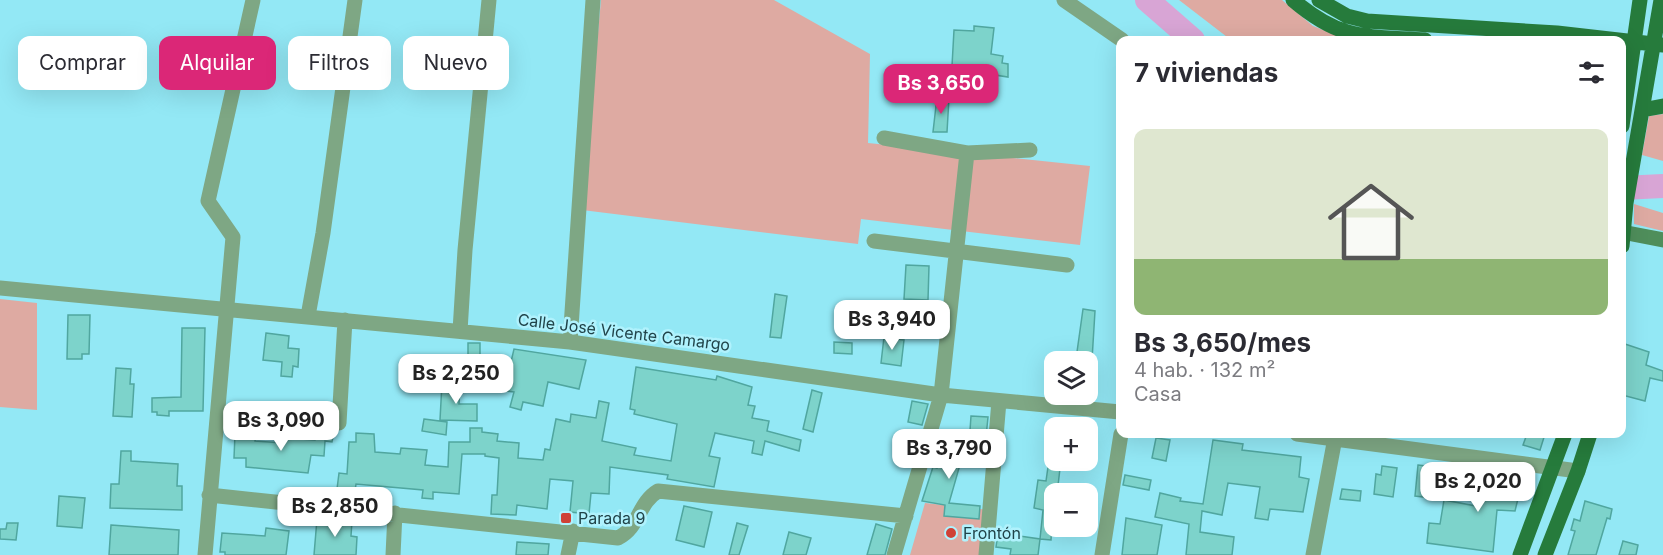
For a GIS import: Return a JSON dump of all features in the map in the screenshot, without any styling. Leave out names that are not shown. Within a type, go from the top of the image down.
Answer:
[{"type":"main road","points":[[1293,0],[1322,23],[1354,35],[1368,36]]},
{"type":"main road","points":[[1319,0],[1347,16],[1367,21],[1566,36]]},
{"type":"main road","points":[[1640,0],[1633,41],[1626,58],[1657,64]]},
{"type":"main road","points":[[1626,202],[1642,110],[1657,64],[1661,0]]},
{"type":"main road","points":[[1626,40],[1658,44]]},
{"type":"main road","points":[[1642,110],[1663,106]]},
{"type":"main road","points":[[1626,237],[1663,240]]},
{"type":"main road","points":[[1520,555],[1564,438]]},
{"type":"main road","points":[[1545,555],[1589,438]]},
{"type":"street","points":[[205,555],[233,237],[208,201],[253,0]]},
{"type":"street","points":[[308,316],[323,233],[355,0]]},
{"type":"street","points":[[460,331],[465,250],[489,0]]},
{"type":"street","points":[[570,342],[592,0]]},
{"type":"street","points":[[1064,0],[1116,36]]},
{"type":"street","points":[[884,138],[967,153],[1030,150]]},
{"type":"street","points":[[894,555],[941,395],[967,153]]},
{"type":"street","points":[[874,241],[1067,265]]},
{"type":"street","name":"Calle José Vicente Camargo","points":[[0,288],[570,342],[941,395],[1116,412]]},
{"type":"street","points":[[339,423],[345,320]]},
{"type":"street","points":[[986,555],[999,401]]},
{"type":"street","points":[[1102,555],[1120,438]]},
{"type":"street","points":[[1313,555],[1335,438],[1578,471]]},
{"type":"street","points":[[209,495],[573,531],[618,538],[630,532],[647,498],[658,491],[906,516]]},
{"type":"street","points":[[393,555],[394,513]]},
{"type":"street","points":[[568,555],[573,531]]},
{"type":"shaded area","points":[[601,0],[774,0],[870,54],[868,143],[1090,166],[1080,245],[861,219],[858,244],[582,210]]},
{"type":"shaded area","points":[[1179,0],[1282,0],[1313,26],[1339,36],[1226,36]]},
{"type":"shaded area","points":[[1663,114],[1663,161],[1642,155],[1649,116]]},
{"type":"shaded area","points":[[1634,204],[1663,213],[1663,231],[1634,224]]},
{"type":"shaded area","points":[[0,299],[37,303],[37,410],[0,407]]},
{"type":"shaded area","name":"Frontón","points":[[925,503],[989,510],[984,555],[910,555]]},
{"type":"building","points":[[974,26],[994,28],[991,54],[1003,56],[1002,63],[1008,64],[1008,77],[989,74],[989,69],[952,66],[954,30],[974,31]]},
{"type":"building","points":[[937,97],[949,98],[947,132],[933,132]]},
{"type":"building","points":[[906,265],[929,266],[928,300],[904,299]]},
{"type":"building","points":[[775,294],[787,296],[781,338],[770,337]]},
{"type":"building","points":[[1083,309],[1095,311],[1093,351],[1077,351]]},
{"type":"building","points":[[68,315],[90,315],[89,354],[82,354],[82,359],[67,359]]},
{"type":"building","points":[[182,328],[205,328],[203,411],[169,411],[169,416],[157,415],[157,412],[152,412],[152,398],[181,397]]},
{"type":"building","points":[[266,333],[289,336],[288,348],[299,349],[298,367],[293,366],[292,377],[281,376],[282,362],[263,360]]},
{"type":"building","points":[[884,337],[904,340],[901,366],[881,363]]},
{"type":"building","points":[[834,342],[852,343],[852,354],[834,353]]},
{"type":"building","points":[[468,343],[480,343],[480,359],[511,362],[514,349],[586,360],[579,389],[548,382],[543,406],[523,402],[521,410],[510,407],[514,392],[488,389],[489,379],[468,379]]},
{"type":"building","points":[[1626,344],[1649,352],[1646,365],[1663,371],[1663,381],[1650,378],[1645,401],[1626,396]]},
{"type":"building","points":[[636,367],[716,380],[717,376],[752,387],[748,405],[755,406],[752,418],[769,421],[767,431],[801,440],[799,451],[765,441],[762,455],[752,453],[754,441],[715,433],[709,456],[720,458],[714,487],[667,479],[668,475],[610,467],[609,494],[591,493],[589,514],[570,512],[573,481],[550,479],[547,509],[517,505],[516,515],[491,514],[492,495],[497,495],[499,458],[485,456],[485,454],[462,454],[459,494],[433,492],[433,499],[422,498],[423,490],[356,484],[354,499],[336,497],[339,473],[347,474],[349,442],[356,442],[356,433],[374,434],[375,452],[400,454],[401,448],[427,450],[425,465],[448,467],[449,442],[470,442],[470,428],[482,428],[482,432],[498,434],[497,441],[519,443],[518,458],[543,460],[545,449],[550,450],[556,419],[570,422],[571,414],[596,418],[599,401],[609,403],[602,441],[636,448],[634,455],[671,461],[677,424],[634,414],[635,410],[630,409]]},
{"type":"building","points":[[116,368],[131,369],[130,384],[134,384],[132,417],[113,416]]},
{"type":"building","points":[[442,383],[460,383],[459,404],[477,404],[477,421],[440,420]]},
{"type":"building","points":[[812,390],[822,393],[813,432],[803,429]]},
{"type":"building","points":[[912,401],[928,404],[922,425],[908,422]]},
{"type":"building","points":[[971,416],[988,417],[985,447],[969,445]]},
{"type":"building","points":[[424,419],[447,422],[446,435],[422,431]]},
{"type":"building","points":[[317,430],[334,432],[332,442],[325,441],[324,456],[311,455],[308,473],[246,467],[246,458],[234,458],[235,434],[256,434],[255,441],[283,443],[284,438],[315,440]]},
{"type":"building","points":[[947,434],[967,440],[949,503],[980,506],[979,519],[944,516],[945,505],[922,501],[933,467],[937,468]]},
{"type":"building","points":[[1156,438],[1170,440],[1166,461],[1152,458]]},
{"type":"building","points":[[1526,438],[1544,438],[1540,450],[1523,445]]},
{"type":"building","points":[[1213,440],[1243,444],[1242,450],[1301,457],[1299,477],[1309,479],[1303,512],[1270,509],[1268,520],[1255,518],[1260,487],[1228,483],[1222,515],[1202,511],[1200,532],[1234,537],[1232,555],[1186,555],[1189,524],[1155,517],[1160,493],[1181,498],[1180,501],[1203,504]]},
{"type":"building","points":[[121,451],[131,451],[131,461],[178,464],[177,486],[182,486],[182,510],[110,508],[111,484],[119,484]]},
{"type":"building","points":[[1418,465],[1434,467],[1431,498],[1415,496]]},
{"type":"building","points":[[1382,466],[1397,468],[1393,497],[1374,494],[1376,474],[1381,475]]},
{"type":"building","points":[[1481,468],[1524,474],[1515,511],[1497,510],[1493,552],[1427,543],[1429,523],[1440,524],[1444,500],[1476,506]]},
{"type":"building","points":[[1047,471],[1060,471],[1058,483],[1044,483],[1044,537],[1051,537],[1051,540],[1040,539],[1043,510],[1034,508],[1038,480],[1046,481]]},
{"type":"building","points":[[1125,475],[1151,480],[1149,490],[1123,485]]},
{"type":"building","points":[[1342,489],[1361,491],[1360,501],[1340,499]]},
{"type":"building","points":[[59,496],[85,498],[82,528],[57,526]]},
{"type":"building","points":[[1585,501],[1612,509],[1610,519],[1607,518],[1596,555],[1568,555],[1575,531],[1571,530],[1574,519],[1580,521]]},
{"type":"building","points":[[684,506],[712,512],[704,547],[676,540]]},
{"type":"building","points":[[1126,518],[1162,525],[1157,555],[1122,555]]},
{"type":"building","points":[[317,519],[352,521],[351,536],[357,537],[356,555],[314,555]]},
{"type":"building","points":[[7,523],[18,523],[16,540],[0,539],[0,529],[6,529]]},
{"type":"building","points":[[737,523],[748,526],[739,555],[729,555]]},
{"type":"building","points":[[876,524],[892,529],[885,555],[867,555]]},
{"type":"building","points":[[111,525],[179,530],[178,555],[109,555]]},
{"type":"building","points":[[266,528],[289,531],[286,555],[225,555],[225,552],[220,552],[222,533],[265,536]]},
{"type":"building","points":[[789,532],[811,538],[806,555],[783,555]]},
{"type":"building","points":[[998,533],[1040,539],[1038,555],[1010,555],[1011,549],[996,547]]},
{"type":"building","points":[[1623,541],[1638,545],[1636,555],[1619,555]]},
{"type":"building","points":[[517,542],[549,544],[548,555],[516,555]]},
{"type":"waterway","points":[[1147,0],[1188,36]]},
{"type":"waterway","points":[[1626,188],[1663,186]]},
{"type":"place","name":"Parada 9","points":[[566,518]]},
{"type":"place","name":"Frontón","points":[[951,533]]}]
